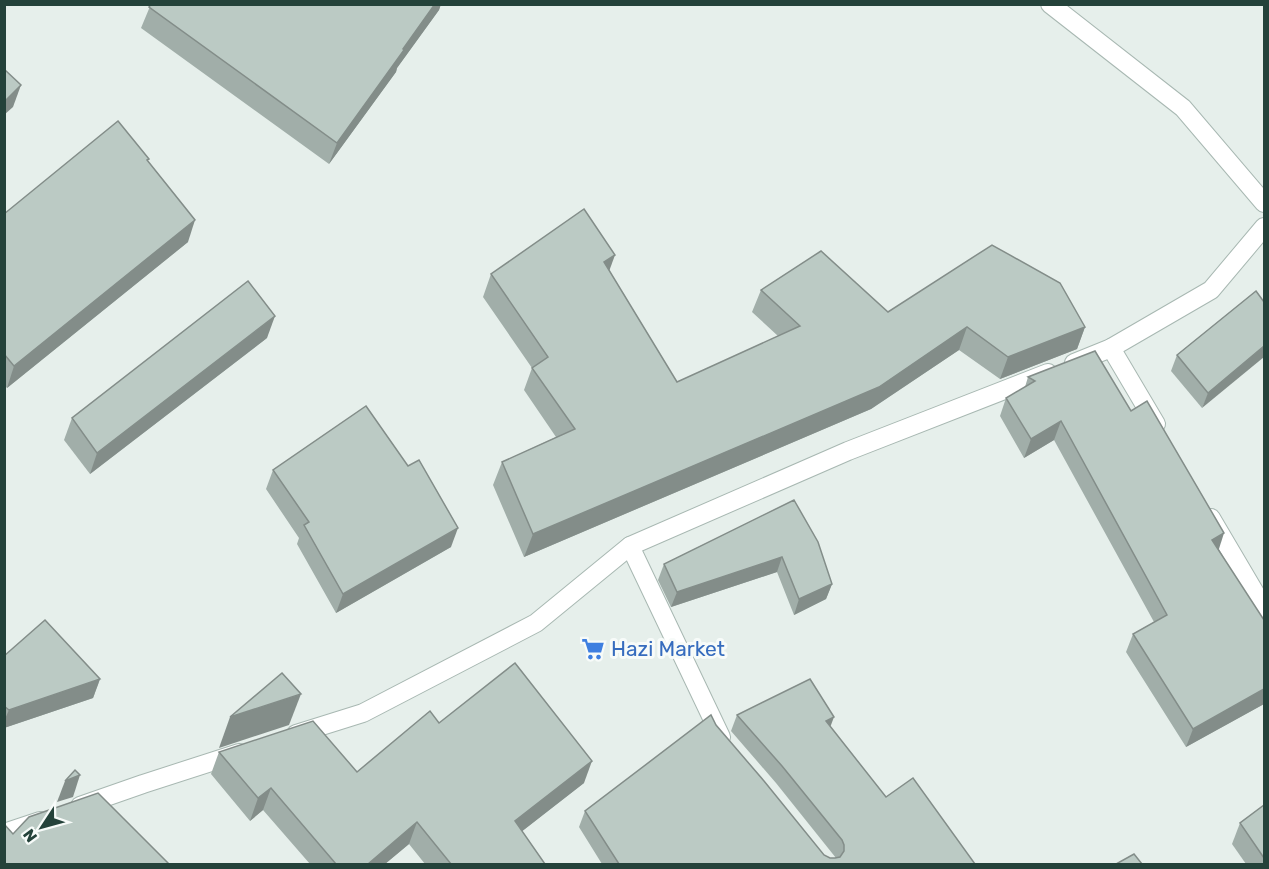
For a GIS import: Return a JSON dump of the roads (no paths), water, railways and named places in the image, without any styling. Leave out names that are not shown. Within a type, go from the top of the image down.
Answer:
[{"type":"street","points":[[1050,4],[1183,108],[1264,203]]},
{"type":"street","points":[[275,741],[363,713],[536,623],[630,546],[848,452],[1111,348],[1211,290],[1264,227]]},
{"type":"street","points":[[1111,348],[1164,438]]},
{"type":"street","points":[[1206,508],[1264,608]]},
{"type":"street","points":[[630,546],[719,734],[732,750]]},
{"type":"street","points":[[4,833],[253,748]]},
{"type":"place","name":"Hazi Market","points":[[593,649]]}]
